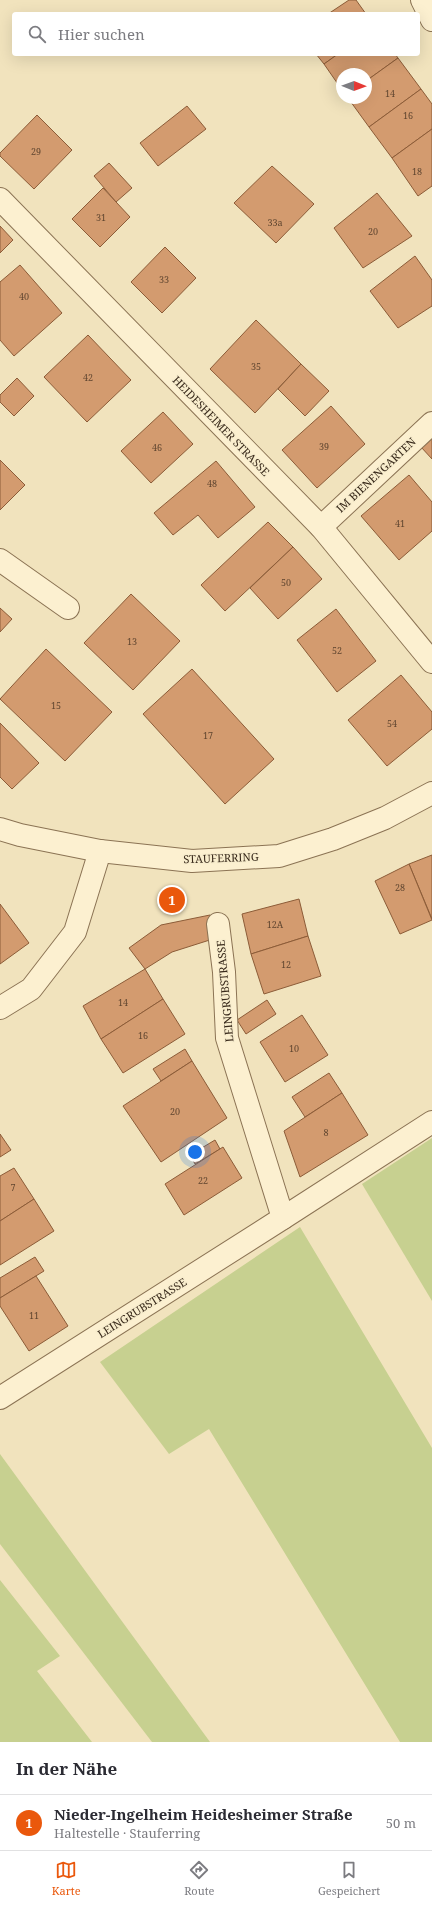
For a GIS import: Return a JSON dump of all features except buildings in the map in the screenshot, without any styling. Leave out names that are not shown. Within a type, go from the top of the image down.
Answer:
[{"type":"street","points":[[422,0],[432,20]]},
{"type":"street","name":"HEIDESHEIMER STRASSE","points":[[0,199],[321,527],[432,662]]},
{"type":"street","name":"IM BIENENGARTEN","points":[[321,527],[432,423]]},
{"type":"street","points":[[0,560],[68,608]]},
{"type":"street","name":"STAUFERRING","points":[[0,829],[20,835],[100,851],[192,861],[279,856],[333,839],[385,818],[432,793]]},
{"type":"street","points":[[0,1008],[30,989],[75,932],[100,851]]},
{"type":"street","name":"LEINGRUBSTRASSE","points":[[218,924],[224,972],[227,1038],[283,1218]]},
{"type":"street","name":"LEINGRUBSTRASSE","points":[[1,1393],[283,1218],[432,1122]]},
{"type":"green space","points":[[432,1138],[432,1301],[362,1184]]},
{"type":"green space","points":[[300,1227],[432,1448],[432,1742],[400,1742],[209,1429],[169,1454],[100,1362]]},
{"type":"green space","points":[[0,1454],[210,1742],[152,1742],[0,1544]]},
{"type":"green space","points":[[0,1580],[60,1656],[37,1671],[92,1742],[0,1742]]},
{"type":"place","name":"Nieder-Ingelheim Heidesheimer Straße","points":[[172,900]]}]
